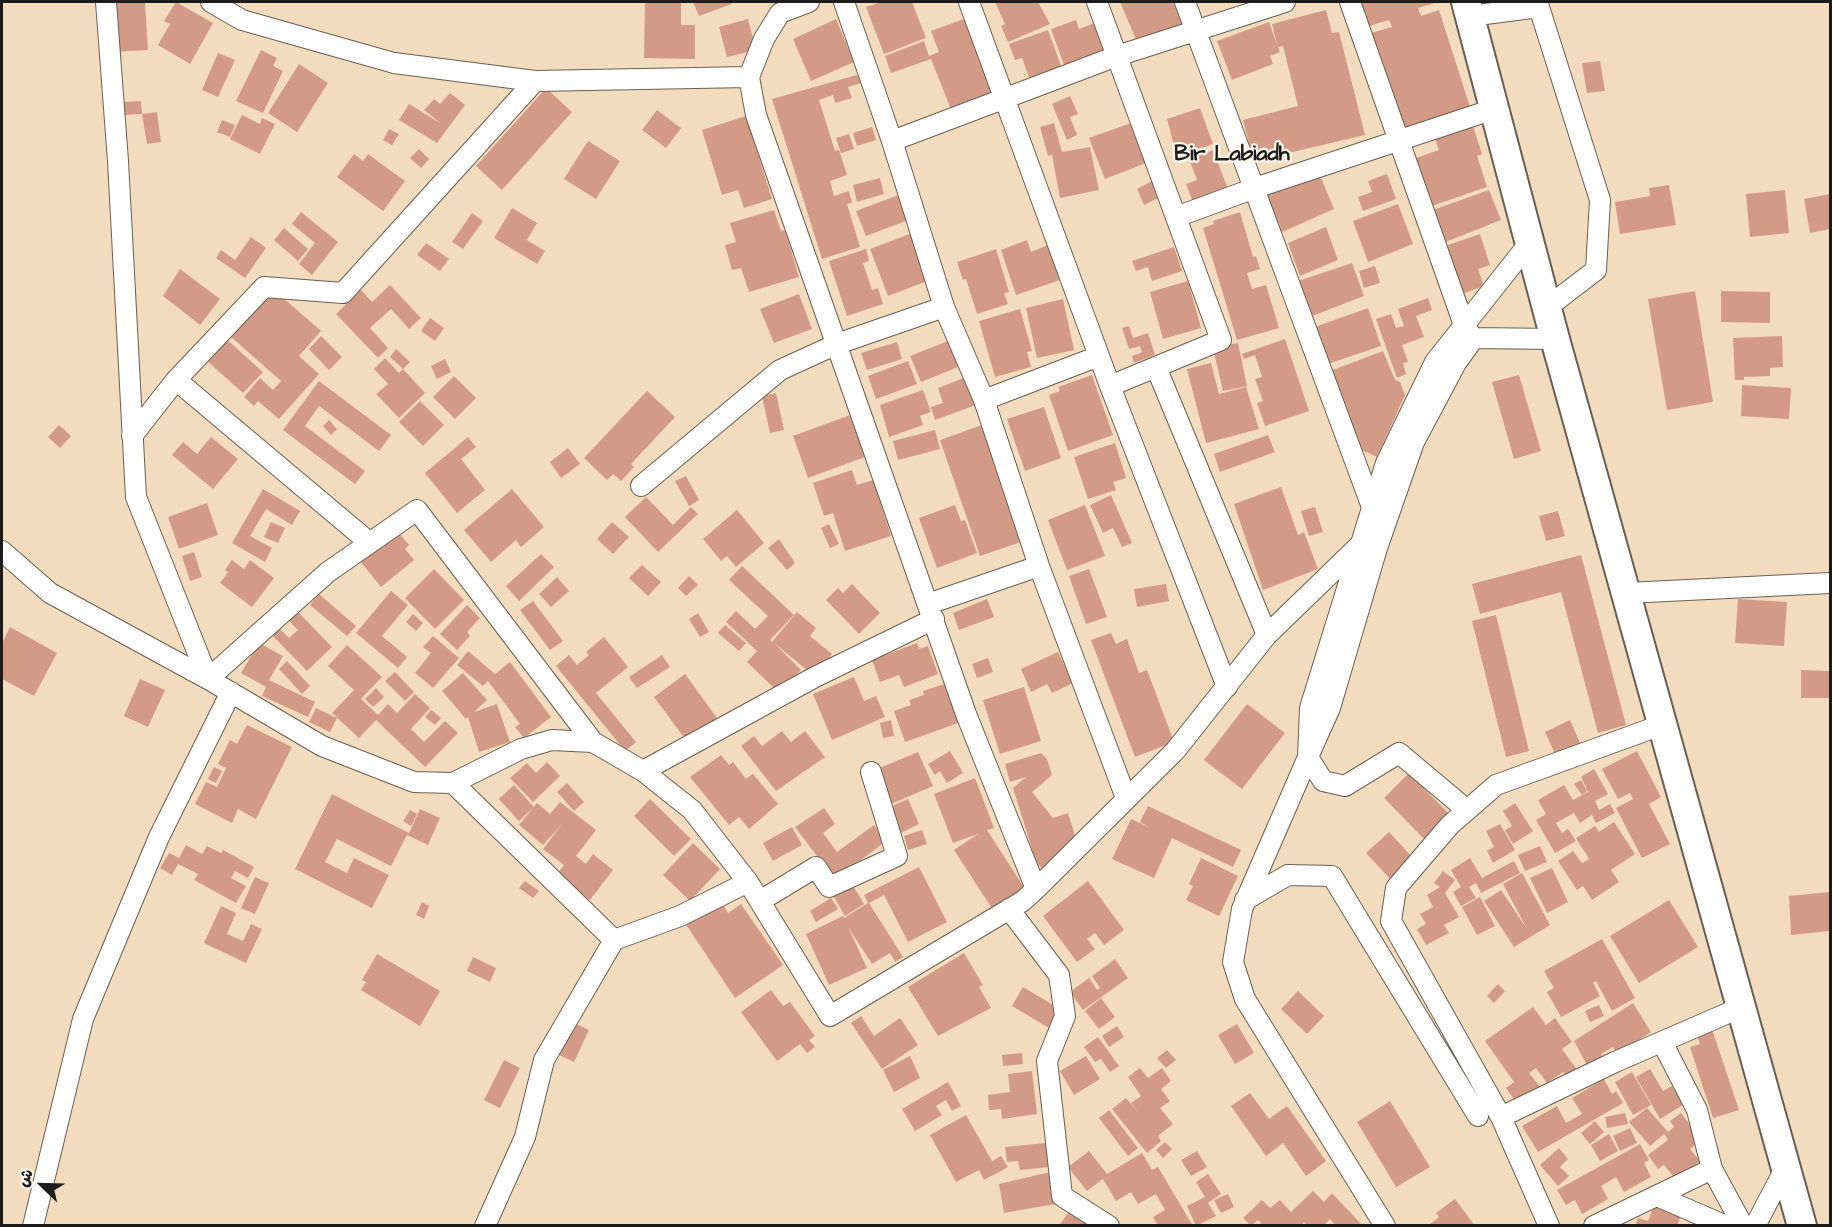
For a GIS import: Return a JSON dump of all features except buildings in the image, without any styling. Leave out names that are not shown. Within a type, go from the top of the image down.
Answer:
[{"type":"main road","points":[[1468,9],[1549,306],[1555,339],[1802,1226]]},
{"type":"street","points":[[106,2],[119,173],[136,497],[208,679]]},
{"type":"street","points":[[211,2],[242,20],[394,63],[535,81],[749,76]]},
{"type":"street","points":[[809,2],[780,13],[764,39],[749,76],[756,115],[966,714],[1036,889]]},
{"type":"street","points":[[844,2],[892,141],[944,307],[984,400],[1039,566],[1126,798]]},
{"type":"street","points":[[969,2],[1110,386],[1227,687]]},
{"type":"street","points":[[1097,2],[1221,340],[1110,386]]},
{"type":"street","points":[[1185,2],[1372,507]]},
{"type":"street","points":[[892,141],[1117,56],[1285,2]]},
{"type":"street","points":[[1350,2],[1469,332]]},
{"type":"street","points":[[1468,9],[1539,7],[1600,200],[1596,270],[1549,306]]},
{"type":"street","points":[[132,436],[176,380],[264,287],[343,293],[535,81]]},
{"type":"street","points":[[1176,217],[1255,188],[1494,109]]},
{"type":"street","points":[[1385,1226],[1245,999],[1233,962],[1245,900],[1330,708],[1377,548],[1414,442],[1456,363],[1469,332],[1531,241]]},
{"type":"street","points":[[641,486],[780,370],[837,344],[944,307]]},
{"type":"street","points":[[1467,810],[1399,753],[1345,786],[1323,781],[1308,757],[1310,708],[1386,463],[1435,362],[1469,332],[1555,339]]},
{"type":"street","points":[[984,400],[1099,356]]},
{"type":"street","points":[[1156,367],[1267,635]]},
{"type":"street","points":[[176,380],[369,543]]},
{"type":"street","points":[[208,679],[328,572],[417,510],[594,742],[644,771],[692,810],[748,882],[830,1016],[1009,909],[1036,889],[1175,751],[1267,635],[1363,542]]},
{"type":"street","points":[[2,550],[50,592],[231,692],[322,746],[414,782],[453,783],[520,749],[552,740],[594,742]]},
{"type":"street","points":[[644,771],[931,612],[1039,566]]},
{"type":"street","points":[[1626,593],[1830,583]]},
{"type":"street","points":[[33,1226],[83,1019],[159,837],[231,692]]},
{"type":"street","points":[[1549,1226],[1501,1117],[1391,921],[1396,888],[1450,825],[1496,785],[1664,724]]},
{"type":"street","points":[[760,901],[816,867],[829,887],[897,856],[871,772]]},
{"type":"street","points":[[453,783],[614,940]]},
{"type":"street","points":[[1245,900],[1288,875],[1332,876],[1478,1116]]},
{"type":"street","points":[[485,1226],[525,1137],[544,1060],[614,940],[681,916],[748,882]]},
{"type":"street","points":[[1009,909],[1059,975],[1065,1016],[1047,1061],[1062,1196],[1109,1226]]},
{"type":"street","points":[[1501,1117],[1662,1042],[1742,1008]]},
{"type":"street","points":[[1662,1042],[1697,1110],[1712,1169],[1743,1226]]},
{"type":"street","points":[[1755,1226],[1786,1167]]},
{"type":"street","points":[[1594,1226],[1712,1169]]},
{"type":"street","points":[[1658,1196],[1726,1226]]},
{"type":"district","name":"Bir Labiadh","points":[[1232,155]]}]
